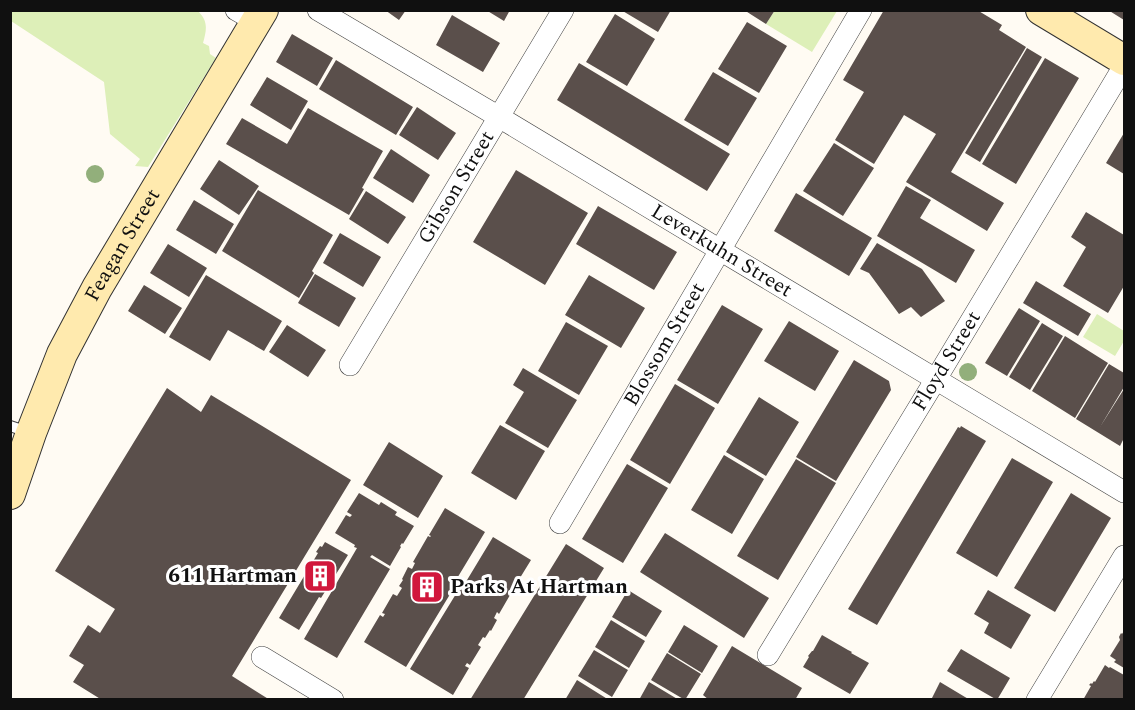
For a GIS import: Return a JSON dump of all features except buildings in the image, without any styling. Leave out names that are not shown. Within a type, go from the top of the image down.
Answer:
[{"type":"street","name":"Leverkuhn Street","points":[[318,10],[1125,492]]},
{"type":"street","name":"Gibson Street","points":[[350,365],[563,10]]},
{"type":"street","name":"Blossom Street","points":[[560,523],[861,10]]},
{"type":"street","points":[[1041,10],[1125,60]]},
{"type":"street","name":"Feagan Street","points":[[10,494],[21,430],[97,288],[252,14]]},
{"type":"street","name":"Floyd Street","points":[[768,655],[1125,66]]},
{"type":"street","points":[[1037,699],[1125,556]]},
{"type":"street","points":[[262,657],[333,699]]},
{"type":"green space","points":[[775,10],[837,11],[812,52],[766,24]]},
{"type":"green space","points":[[10,11],[198,11],[204,18],[206,26],[203,43],[209,46],[210,54],[216,58],[148,167],[135,166],[140,159],[110,134],[104,82],[11,21]]},
{"type":"green space","points":[[1097,314],[1124,331],[1124,341],[1115,356],[1083,337]]},
{"type":"place","name":"611 Hartman","points":[[320,576]]},
{"type":"place","name":"Parks At Hartman","points":[[427,587]]}]
